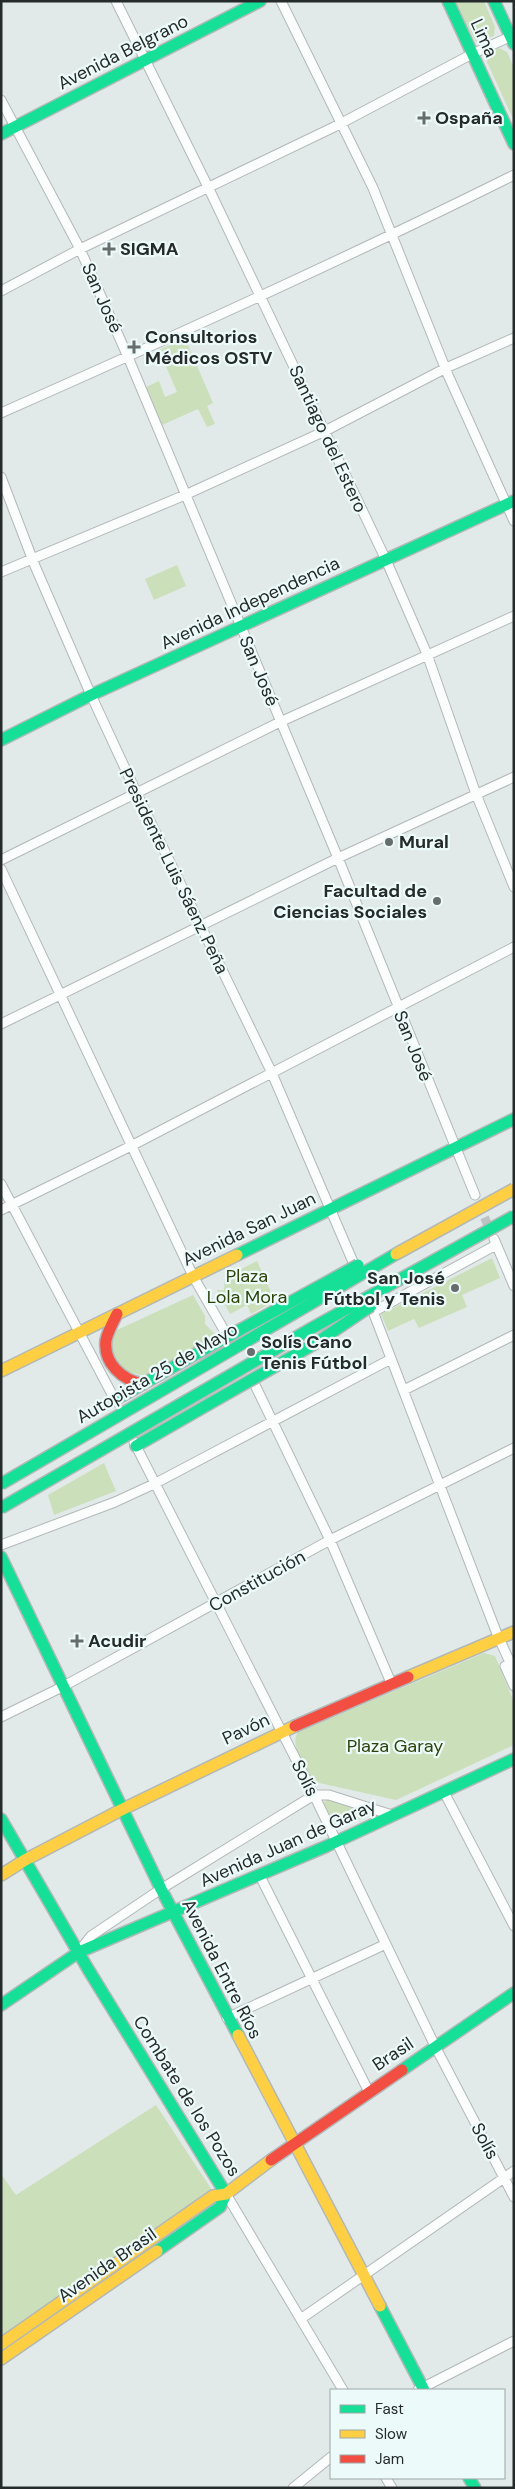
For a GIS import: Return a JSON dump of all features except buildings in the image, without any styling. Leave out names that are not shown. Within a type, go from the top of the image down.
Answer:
[{"type":"main road","name":"Avenida Belgrano","points":[[1,134],[260,1]]},
{"type":"main road","name":"Lima","points":[[448,1],[514,144]]},
{"type":"main road","points":[[494,1],[513,38]]},
{"type":"main road","name":"Avenida Independencia","points":[[1,740],[92,695],[510,503]]},
{"type":"main road","name":"Avenida San Juan","points":[[1,1371],[514,1119]]},
{"type":"main road","name":"Autopista 25 de Mayo","points":[[1,1484],[440,1228],[514,1189]]},
{"type":"main road","points":[[1,1508],[453,1248],[514,1216]]},
{"type":"main road","points":[[116,1402],[143,1384],[326,1280],[440,1228]]},
{"type":"main road","points":[[135,1444],[316,1343],[453,1248]]},
{"type":"main road","points":[[117,1314],[106,1343],[108,1352],[115,1369],[122,1376],[130,1382],[143,1384]]},
{"type":"main road","name":"Avenida Entre Ríos","points":[[1,1557],[161,1889],[227,2018],[364,2274],[421,2389]]},
{"type":"main road","name":"Pavón","points":[[1,1875],[25,1860],[123,1809],[282,1732],[514,1632]]},
{"type":"main road","name":"Avenida Juan de Garay","points":[[1,2005],[79,1952],[260,1876],[514,1759]]},
{"type":"main road","name":"Combate de los Pozos","points":[[1,1819],[79,1952],[226,2194]]},
{"type":"main road","name":"Brasil","points":[[294,2144],[435,2046],[514,1994]]},
{"type":"main road","name":"Avenida Brasil","points":[[1,2344],[213,2196],[226,2194],[294,2144]]},
{"type":"main road","name":"Avenida Brasil","points":[[1,2359],[220,2207],[226,2194]]},
{"type":"street","name":"Santiago del Estero","points":[[116,1],[209,189],[386,560],[427,654],[476,794],[514,887]]},
{"type":"street","points":[[281,1],[342,123],[393,236],[446,368],[510,503],[514,520]]},
{"type":"street","points":[[1,291],[80,250],[342,123],[472,54],[513,38]]},
{"type":"street","name":"San José","points":[[1,100],[80,250],[128,357],[338,858],[475,1195]]},
{"type":"street","points":[[1,413],[261,297],[393,236],[514,176]]},
{"type":"street","points":[[1,572],[185,495],[325,431],[446,368],[514,338]]},
{"type":"street","name":"Presidente Luis Sáenz Peña","points":[[1,477],[33,559],[136,794],[271,1071],[353,1262]]},
{"type":"street","points":[[1,860],[280,722],[514,616]]},
{"type":"street","points":[[1,1024],[338,858],[514,777]]},
{"type":"street","points":[[1,869],[193,1276],[224,1332]]},
{"type":"street","points":[[1,1210],[131,1146],[271,1071],[514,947]]},
{"type":"street","points":[[1,1184],[116,1402]]},
{"type":"street","points":[[513,1284],[495,1242],[372,1310],[441,1484],[494,1641],[514,1686]]},
{"type":"street","points":[[404,1390],[514,1335]]},
{"type":"street","points":[[1,1545],[108,1505],[154,1484],[391,1359]]},
{"type":"street","points":[[254,1382],[330,1540],[392,1685]]},
{"type":"street","name":"Solís","points":[[135,1444],[314,1795],[435,2046],[514,2197]]},
{"type":"street","name":"Constitución","points":[[1,1717],[64,1686],[330,1540],[514,1448]]},
{"type":"street","points":[[494,1641],[514,1671]]},
{"type":"street","points":[[444,1792],[514,1926]]},
{"type":"street","points":[[79,1952],[90,1936],[161,1889],[314,1795],[324,1794],[392,1815]]},
{"type":"street","points":[[260,1876],[369,2092]]},
{"type":"street","points":[[227,2018],[386,1944]]},
{"type":"street","points":[[302,2318],[503,2176],[514,2171]]},
{"type":"street","name":"Combate de los Pozos","points":[[226,2194],[302,2318],[342,2389]]},
{"type":"street","points":[[421,2389],[514,2341]]},
{"type":"street","points":[[293,2488],[330,2458]]},
{"type":"green space","points":[[454,1],[484,1],[495,27],[494,36],[476,42]]},
{"type":"green space","points":[[499,48],[507,52],[514,68],[514,121],[487,62],[489,53]]},
{"type":"green space","points":[[185,338],[213,403],[207,406],[215,424],[207,427],[198,409],[162,425],[146,387],[159,381],[165,397],[177,392],[159,350]]},
{"type":"green space","points":[[177,565],[186,586],[154,600],[145,579]]},
{"type":"green space","name":"San José Fútbol y Tenis","points":[[492,1258],[500,1278],[462,1295],[467,1307],[419,1328],[414,1319],[388,1331],[381,1314]]},
{"type":"green space","name":"Plaza Lola Mora","points":[[257,1261],[275,1301],[251,1314],[247,1305],[230,1314],[217,1290],[224,1290],[225,1277]]},
{"type":"green space","points":[[193,1295],[205,1316],[205,1324],[216,1335],[145,1376],[120,1370],[109,1345],[117,1330]]},
{"type":"green space","points":[[104,1463],[116,1491],[54,1515],[48,1495]]},
{"type":"green space","name":"Plaza Garay","points":[[484,1653],[495,1656],[514,1702],[514,1745],[396,1800],[315,1782],[311,1778],[302,1762],[295,1743],[298,1732]]},
{"type":"green space","points":[[327,1799],[367,1813],[368,1816],[338,1828],[334,1825],[324,1803]]},
{"type":"green space","points":[[156,2105],[212,2190],[1,2337],[1,2174],[16,2195]]},
{"type":"tunnel","points":[[479,1205],[491,1232]]},
{"type":"traffic: fast","points":[[1,134],[260,1]]},
{"type":"traffic: fast","points":[[448,1],[514,144]]},
{"type":"traffic: fast","points":[[494,1],[514,44]]},
{"type":"traffic: fast","points":[[1,740],[91,695],[514,501]]},
{"type":"traffic: fast","points":[[237,1255],[514,1119]]},
{"type":"traffic: fast","points":[[1,1508],[312,1328],[514,1216]]},
{"type":"traffic: fast","points":[[1,1484],[396,1254]]},
{"type":"traffic: fast","points":[[196,1354],[358,1265]]},
{"type":"traffic: fast","points":[[209,1404],[316,1343],[371,1306]]},
{"type":"traffic: fast","points":[[115,1400],[196,1354]]},
{"type":"traffic: fast","points":[[136,1446],[209,1404]]},
{"type":"traffic: fast","points":[[1,1557],[161,1889],[238,2035]]},
{"type":"traffic: fast","points":[[1,2005],[79,1952],[327,1846],[514,1759]]},
{"type":"traffic: fast","points":[[1,1819],[88,1969],[226,2194]]},
{"type":"traffic: fast","points":[[402,2070],[514,1993]]},
{"type":"traffic: fast","points":[[157,2251],[220,2207],[226,2194]]},
{"type":"traffic: fast","points":[[380,2306],[423,2389]]},
{"type":"traffic: fast","points":[[470,2479],[475,2488]]},
{"type":"traffic: slow","points":[[396,1254],[514,1189]]},
{"type":"traffic: slow","points":[[1,1371],[237,1255]]},
{"type":"traffic: slow","points":[[408,1677],[514,1632]]},
{"type":"traffic: slow","points":[[1,1875],[25,1860],[123,1809],[295,1726]]},
{"type":"traffic: slow","points":[[238,2035],[380,2306]]},
{"type":"traffic: slow","points":[[1,2344],[213,2196],[226,2194],[271,2160]]},
{"type":"traffic: slow","points":[[1,2359],[157,2251]]},
{"type":"traffic: jam","points":[[117,1314],[106,1340],[108,1356],[115,1369],[121,1374],[128,1379],[143,1384]]},
{"type":"traffic: jam","points":[[295,1726],[408,1677]]},
{"type":"traffic: jam","points":[[271,2160],[402,2070]]},
{"type":"place","name":"Ospaña","points":[[424,118]]},
{"type":"place","name":"SIGMA","points":[[109,249]]},
{"type":"place","name":"Consultorios Médicos OSTV","points":[[134,347]]},
{"type":"place","name":"Mural","points":[[389,842]]},
{"type":"place","name":"Facultad de Ciencias Sociales","points":[[437,901]]},
{"type":"place","name":"San José Fútbol y Tenis","points":[[455,1288]]},
{"type":"place","name":"Solís Cano Tenis Fútbol","points":[[251,1352]]},
{"type":"place","name":"Acudir","points":[[77,1641]]}]
